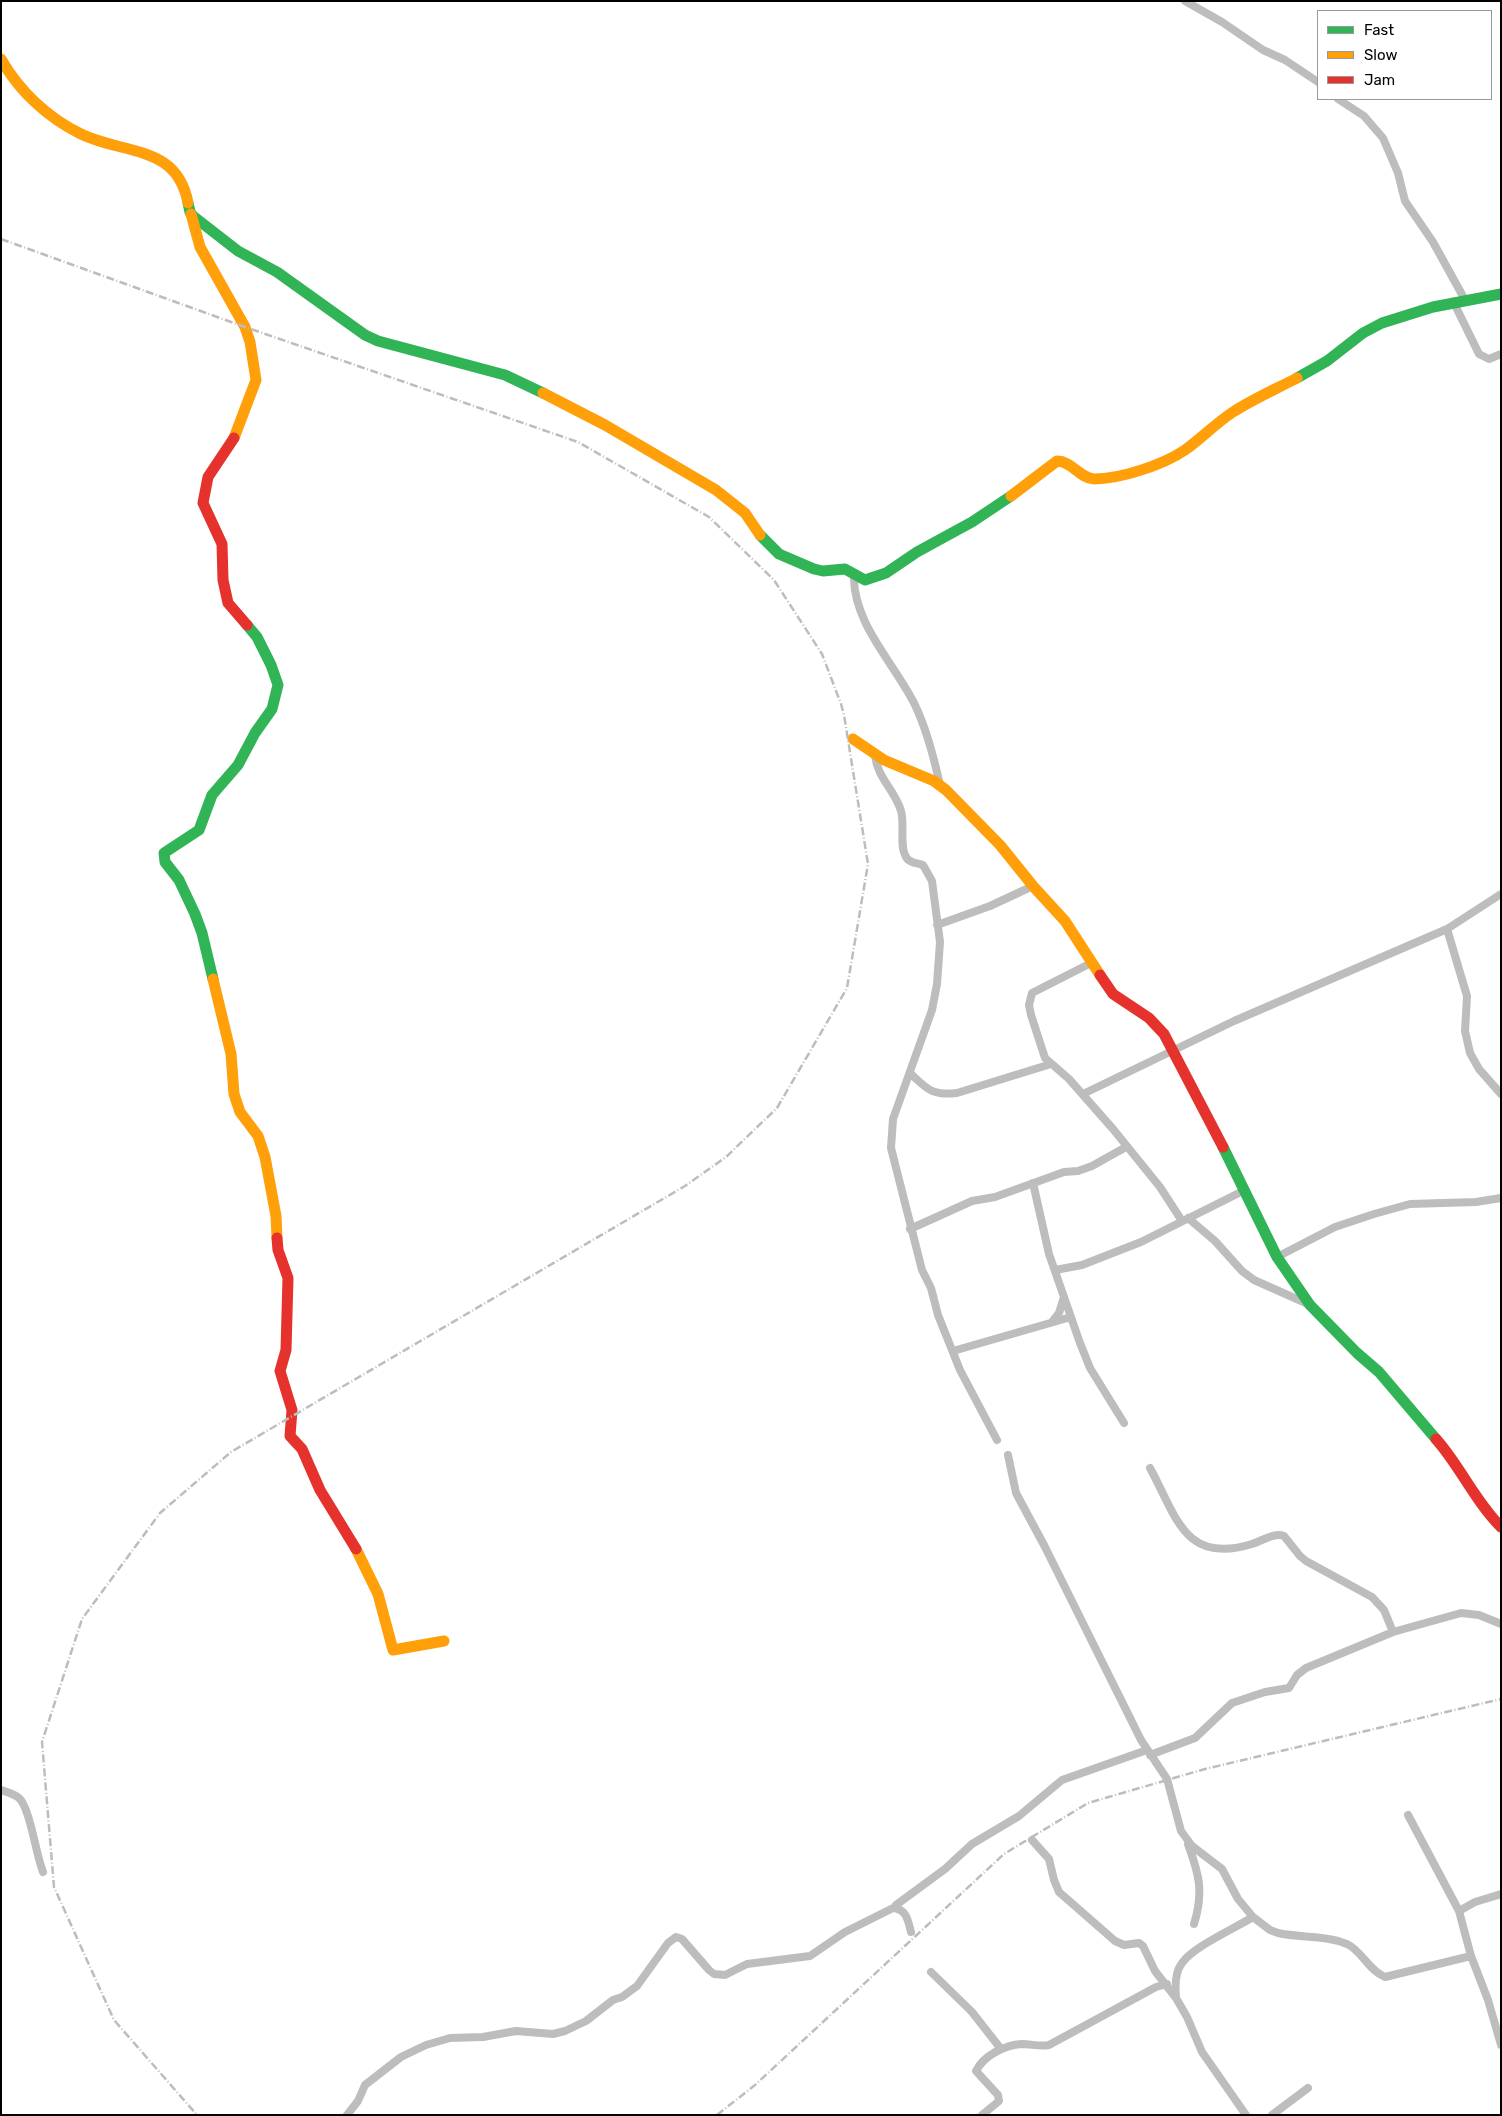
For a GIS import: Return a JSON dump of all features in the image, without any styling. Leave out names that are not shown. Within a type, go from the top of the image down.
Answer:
[{"type":"street","points":[[1185,1],[1214,16],[1263,50],[1285,60],[1317,81]]},
{"type":"street","points":[[1,60],[6,69],[28,94],[45,111],[60,121],[94,139],[140,151],[161,160],[172,168],[180,178],[192,214],[196,237],[220,285],[245,327],[250,342],[256,380],[237,432],[208,477],[203,503],[216,526],[222,544],[223,580],[228,602],[257,637],[271,665],[278,686],[275,702],[269,714],[255,733],[238,765],[212,795],[198,830],[188,839],[166,851],[164,856],[168,867],[178,880],[195,914],[202,934],[231,1054],[232,1086],[236,1103],[243,1117],[258,1136],[265,1157],[276,1216],[278,1250],[288,1283],[286,1350],[280,1371],[292,1410],[291,1438],[302,1448],[320,1490],[369,1574],[378,1594],[393,1650],[444,1641]]},
{"type":"street","points":[[1340,100],[1364,116],[1383,138],[1398,173],[1408,206],[1433,242],[1479,354],[1489,359],[1501,354]]},
{"type":"street","points":[[192,214],[238,252],[277,272],[372,339],[477,369],[505,375],[605,425],[716,490],[746,513],[760,536],[779,554],[814,569],[823,571],[845,569],[854,576],[866,580],[886,573],[917,552],[972,522],[1007,499],[1059,460],[1066,462],[1083,475],[1093,479],[1165,461],[1189,448],[1231,413],[1333,358],[1369,330],[1383,322],[1459,302],[1501,294]]},
{"type":"street","points":[[854,576],[854,590],[865,619],[877,643],[915,705],[925,729],[940,785]]},
{"type":"street","points":[[853,739],[875,754],[940,785],[1000,845],[1033,886],[1065,921],[1113,994],[1149,1018],[1164,1034],[1174,1050],[1245,1190],[1277,1257],[1310,1305],[1357,1353],[1379,1372],[1435,1436],[1458,1466],[1491,1517],[1501,1527]]},
{"type":"street","points":[[875,754],[878,771],[896,798],[902,812],[905,857],[910,862],[923,865],[932,881],[938,925],[939,960],[935,996],[893,1119],[891,1148],[920,1265],[931,1288],[938,1316],[960,1370],[997,1440]]},
{"type":"street","points":[[938,925],[990,906],[1033,886]]},
{"type":"street","points":[[1083,1094],[1243,1017],[1447,929],[1501,894]]},
{"type":"street","points":[[1447,929],[1467,996],[1465,1031],[1470,1053],[1479,1069],[1501,1094]]},
{"type":"street","points":[[1091,963],[1037,989],[1030,997],[1031,1016],[1043,1055],[1083,1094],[1185,1220],[1215,1241],[1242,1271],[1254,1280],[1310,1305]]},
{"type":"street","points":[[910,1072],[930,1091],[944,1095],[966,1091],[1051,1064]]},
{"type":"street","points":[[910,1229],[972,1201],[995,1197],[1064,1172],[1078,1171],[1092,1166],[1126,1147]]},
{"type":"street","points":[[1032,1183],[1049,1254],[1090,1368],[1124,1423]]},
{"type":"street","points":[[1055,1270],[1082,1265],[1141,1242],[1245,1190]]},
{"type":"street","points":[[1277,1257],[1335,1227],[1410,1204],[1476,1202],[1501,1198]]},
{"type":"street","points":[[1051,1323],[1059,1313],[1064,1297]]},
{"type":"street","points":[[953,1351],[1071,1317]]},
{"type":"street","points":[[1008,1455],[1016,1493],[1045,1547],[1115,1692],[1148,1752],[1167,1778],[1181,1831],[1186,1840],[1200,1884],[1200,1906],[1194,1924]]},
{"type":"street","points":[[1150,1468],[1180,1526],[1196,1542],[1206,1547],[1217,1549],[1243,1547],[1273,1536],[1284,1536],[1302,1558],[1380,1604],[1393,1632]]},
{"type":"street","points":[[896,1905],[948,1867],[972,1844],[1019,1816],[1062,1780],[1194,1738],[1232,1704],[1265,1692],[1289,1688],[1297,1674],[1306,1668],[1393,1632],[1461,1613],[1479,1615],[1501,1624]]},
{"type":"street","points":[[1,1790],[16,1796],[23,1804],[37,1859],[43,1872]]},
{"type":"street","points":[[1408,1815],[1459,1911],[1471,1956],[1488,2000],[1501,2044]]},
{"type":"street","points":[[1032,1840],[1050,1859],[1054,1880],[1059,1892],[1115,1941],[1124,1945],[1141,1944],[1154,1971],[1167,1984],[1176,1998],[1202,2052],[1246,2115]]},
{"type":"street","points":[[1186,1840],[1222,1869],[1238,1899],[1253,1917],[1270,1930],[1278,1933],[1326,1939],[1347,1944],[1378,1973],[1385,1977],[1471,1956]]},
{"type":"street","points":[[1459,1911],[1474,1902],[1501,1894]]},
{"type":"street","points":[[347,2115],[356,2104],[365,2085],[401,2057],[426,2045],[450,2038],[483,2037],[516,2031],[553,2034],[566,2031],[586,2021],[613,2000],[622,1997],[637,1986],[668,1943],[676,1936],[682,1939],[714,1974],[725,1975],[747,1964],[814,1955],[845,1932],[893,1908],[898,1908],[904,1913],[911,1932]]},
{"type":"street","points":[[1176,1998],[1176,1979],[1182,1962],[1253,1917]]},
{"type":"street","points":[[931,1972],[972,2012],[1001,2049]]},
{"type":"street","points":[[982,2115],[1000,2099],[976,2071],[991,2055],[1001,2049],[1022,2044],[1041,2047],[1049,2045],[1156,1987],[1167,1984]]},
{"type":"street","points":[[1272,2115],[1308,2088]]},
{"type":"railway","points":[[1,239],[245,327],[578,442],[709,517],[774,580],[822,654],[844,715],[868,864],[847,988],[777,1108],[726,1157],[685,1186],[231,1452],[160,1513],[82,1619],[42,1742],[54,1887],[114,2020],[197,2115]]},
{"type":"railway","points":[[717,2115],[755,2085],[1004,1854],[1088,1803],[1205,1769],[1501,1699]]},
{"type":"traffic: fast","points":[[188,203],[193,216],[238,251],[277,272],[365,335],[378,341],[505,375],[543,393]]},
{"type":"traffic: fast","points":[[1297,378],[1327,361],[1363,333],[1382,323],[1433,307],[1501,294]]},
{"type":"traffic: fast","points":[[760,535],[779,554],[814,569],[823,571],[845,569],[865,580],[886,573],[917,552],[972,522],[1011,496]]},
{"type":"traffic: fast","points":[[213,979],[202,933],[195,914],[179,880],[165,862],[164,853],[199,830],[212,795],[238,765],[255,733],[272,709],[278,685],[271,665],[257,637],[247,625]]},
{"type":"traffic: fast","points":[[1223,1147],[1277,1257],[1310,1305],[1357,1353],[1379,1372],[1436,1439]]},
{"type":"traffic: slow","points":[[1,59],[16,82],[26,93],[57,120],[97,141],[146,154],[161,161],[173,170],[182,184],[188,203]]},
{"type":"traffic: slow","points":[[191,214],[200,247],[245,327],[250,342],[256,380],[234,438]]},
{"type":"traffic: slow","points":[[1011,496],[1057,461],[1067,464],[1084,476],[1094,479],[1116,477],[1153,466],[1185,450],[1241,407],[1297,378]]},
{"type":"traffic: slow","points":[[543,393],[605,425],[716,490],[745,513],[760,535]]},
{"type":"traffic: slow","points":[[853,739],[884,760],[934,781],[946,790],[1000,845],[1033,886],[1065,921],[1100,975]]},
{"type":"traffic: slow","points":[[213,979],[231,1054],[234,1094],[240,1112],[258,1136],[265,1157],[276,1216],[277,1238]]},
{"type":"traffic: slow","points":[[356,1549],[378,1594],[393,1650],[444,1641]]},
{"type":"traffic: jam","points":[[234,438],[208,477],[203,503],[222,544],[223,580],[228,603],[247,625]]},
{"type":"traffic: jam","points":[[1100,975],[1113,994],[1149,1018],[1164,1034],[1223,1147]]},
{"type":"traffic: jam","points":[[277,1238],[278,1250],[288,1278],[286,1350],[280,1371],[292,1410],[290,1436],[302,1449],[320,1490],[356,1549]]},
{"type":"traffic: jam","points":[[1436,1439],[1453,1460],[1483,1506],[1501,1527]]}]
